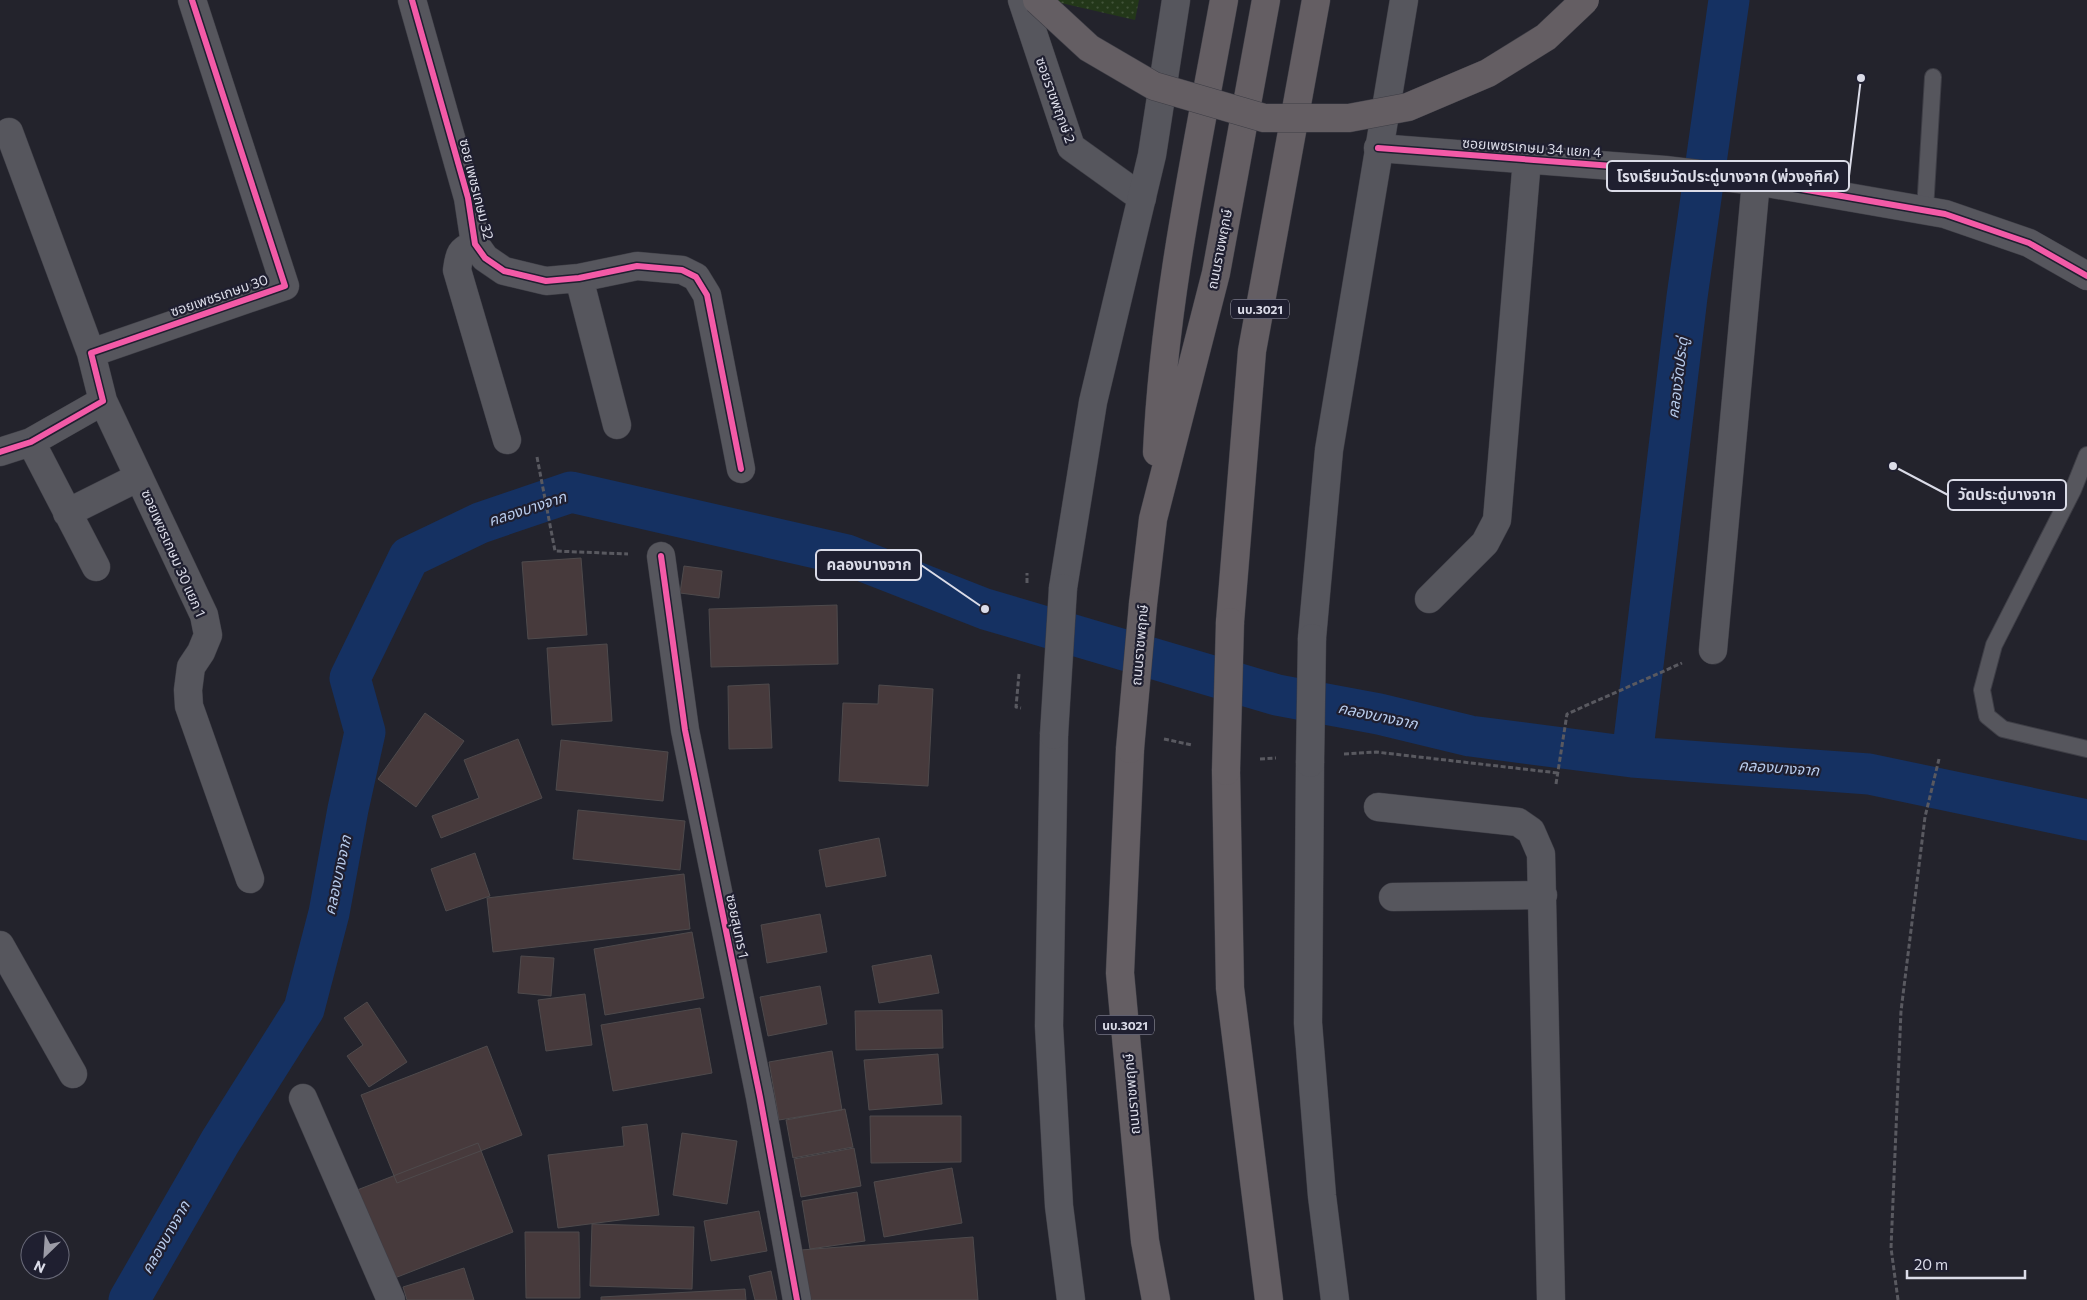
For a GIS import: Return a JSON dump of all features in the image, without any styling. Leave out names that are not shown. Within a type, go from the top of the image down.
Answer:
[{"type":"main road","points":[[1036,0],[1089,48],[1154,86],[1264,118],[1349,118],[1408,107],[1488,73],[1546,37],[1585,0]]},
{"type":"main road","points":[[1153,518],[1157,443],[1170,310],[1189,188],[1224,0]]},
{"type":"main road","name":"ถนนราชพฤกษ์","points":[[1156,1300],[1145,1241],[1120,973],[1130,749],[1153,518],[1216,273],[1266,0]]},
{"type":"main road","name":"นบ.3021","points":[[1269,1300],[1230,988],[1226,771],[1230,622],[1252,351],[1316,0]]},
{"type":"street","name":"ซอยเพชรเกษม 30","points":[[91,352],[285,286],[192,0]]},
{"type":"street","name":"ซอย เพชรเกษม 32","points":[[412,0],[468,198],[475,244],[484,258],[504,271],[546,281],[579,278],[637,266],[682,270],[696,277],[707,295],[741,469]]},
{"type":"street","name":"ซอยราชพฤกษ์ 2","points":[[1022,0],[1071,147],[1142,198]]},
{"type":"street","points":[[1152,155],[1176,0]]},
{"type":"street","points":[[1071,1300],[1059,1206],[1049,1026],[1054,735],[1063,588],[1093,402],[1152,155],[1193,0]]},
{"type":"street","points":[[1335,1300],[1322,1196],[1308,1023],[1312,638],[1328,450],[1404,0]]},
{"type":"street","points":[[0,452],[31,442],[103,401],[91,352],[9,132]]},
{"type":"street","name":"ซอยเพชรเกษม 34 แยก 4","points":[[1378,148],[1665,170],[1746,180],[1925,210],[1945,214],[2029,243],[2087,276]]},
{"type":"street","points":[[1429,599],[1486,543],[1497,520],[1527,159]]},
{"type":"street","points":[[1713,650],[1746,180]]},
{"type":"street","points":[[475,244],[464,249],[458,259],[457,270],[507,440]]},
{"type":"street","points":[[579,278],[617,425]]},
{"type":"street","name":"ซอยเพชรเกษม 30 แยก 1","points":[[103,401],[204,615],[208,635],[201,652],[191,668],[188,690],[189,706],[250,879]]},
{"type":"street","points":[[31,442],[96,568]]},
{"type":"street","points":[[67,513],[140,477]]},
{"type":"street","name":"ซอยสุนทร 1","points":[[661,556],[685,730],[760,1097],[797,1300]]},
{"type":"street","points":[[1378,807],[1518,822],[1530,831],[1542,854],[1551,1300]]},
{"type":"street","points":[[1393,897],[1542,895]]},
{"type":"street","points":[[0,945],[72,1074]]},
{"type":"street","points":[[303,1098],[392,1300]]},
{"type":"lane","points":[[1925,210],[1933,77]]},
{"type":"lane","points":[[2087,455],[2073,490],[1994,645],[1982,690],[1987,716],[2002,729],[2087,749]]},
{"type":"path","points":[[507,440],[533,433],[555,551],[661,556]]},
{"type":"path","points":[[1556,784],[1567,714],[1664,672]]},
{"type":"path","points":[[1016,707],[1019,674]]},
{"type":"path","points":[[1898,1300],[1891,1248],[1901,1011],[1925,817],[1939,759]]},
{"type":"green space","points":[[1048,0],[1139,0],[1135,20]]},
{"type":"building","points":[[581,558],[587,635],[528,639],[522,562]]},
{"type":"building","points":[[684,566],[722,571],[719,598],[680,593]]},
{"type":"building","points":[[837,605],[838,664],[711,667],[709,609]]},
{"type":"building","points":[[607,644],[612,721],[552,725],[547,648]]},
{"type":"building","points":[[769,684],[772,748],[729,749],[728,686]]},
{"type":"building","points":[[879,685],[933,689],[928,786],[839,781],[843,703],[878,704]]},
{"type":"building","points":[[425,713],[464,741],[416,807],[378,779]]},
{"type":"building","points":[[518,739],[542,798],[441,838],[432,816],[479,798],[464,760]]},
{"type":"building","points":[[561,740],[668,752],[663,801],[556,790]]},
{"type":"building","points":[[578,810],[685,821],[680,870],[573,859]]},
{"type":"building","points":[[879,838],[886,876],[826,887],[819,850]]},
{"type":"building","points":[[475,853],[490,896],[446,911],[431,869]]},
{"type":"building","points":[[684,874],[690,929],[493,952],[487,898]]},
{"type":"building","points":[[820,914],[827,952],[767,963],[761,925]]},
{"type":"building","points":[[692,932],[704,998],[605,1015],[594,949]]},
{"type":"building","points":[[931,955],[939,993],[879,1003],[872,966]]},
{"type":"building","points":[[521,956],[554,958],[551,996],[518,993]]},
{"type":"building","points":[[820,986],[827,1024],[768,1036],[760,997]]},
{"type":"building","points":[[585,994],[592,1045],[546,1051],[538,1000]]},
{"type":"building","points":[[367,1002],[407,1062],[369,1087],[347,1056],[363,1045],[344,1018]]},
{"type":"building","points":[[700,1008],[712,1073],[613,1091],[601,1025]]},
{"type":"building","points":[[942,1010],[943,1048],[856,1050],[855,1011]]},
{"type":"building","points":[[487,1046],[522,1135],[397,1183],[361,1095]]},
{"type":"building","points":[[832,1051],[842,1110],[779,1120],[769,1062]]},
{"type":"building","points":[[938,1054],[942,1104],[869,1110],[864,1060]]},
{"type":"building","points":[[845,1109],[853,1147],[793,1158],[786,1120]]},
{"type":"building","points":[[870,1116],[961,1116],[961,1162],[871,1163]]},
{"type":"building","points":[[647,1124],[659,1215],[558,1228],[548,1155],[624,1146],[622,1127]]},
{"type":"building","points":[[682,1133],[737,1141],[727,1204],[673,1195]]},
{"type":"building","points":[[478,1143],[513,1232],[387,1281],[352,1192]]},
{"type":"building","points":[[854,1148],[861,1186],[801,1197],[794,1159]]},
{"type":"building","points":[[952,1168],[962,1223],[884,1237],[874,1182]]},
{"type":"building","points":[[857,1192],[865,1241],[810,1249],[802,1201]]},
{"type":"building","points":[[759,1211],[767,1251],[711,1261],[704,1221]]},
{"type":"building","points":[[592,1224],[694,1227],[692,1289],[590,1286]]},
{"type":"building","points":[[525,1232],[579,1232],[580,1298],[526,1298]]},
{"type":"building","points":[[973,1237],[978,1300],[805,1300],[801,1250]]},
{"type":"building","points":[[464,1268],[474,1300],[407,1300],[403,1287]]},
{"type":"building","points":[[771,1271],[777,1300],[755,1300],[749,1276]]},
{"type":"building","points":[[745,1289],[746,1300],[601,1300],[601,1297]]},
{"type":"waterway","name":"คลองวัดประดู่","points":[[1632,757],[1687,297],[1729,0]]},
{"type":"waterway","name":"คลองบางจาก","points":[[129,1300],[220,1142],[304,1009],[329,913],[348,809],[365,732],[350,678],[409,557],[480,523],[571,492],[847,555],[985,609],[1277,695],[1379,714],[1470,736],[1632,757],[1869,774],[2087,820]]},
{"type":"cycle path","points":[[0,452],[31,442],[103,401],[91,353],[285,286],[192,0]]},
{"type":"cycle path","points":[[412,0],[468,198],[475,244],[485,258],[504,271],[546,281],[579,278],[637,266],[682,270],[696,277],[707,295],[741,469]]},
{"type":"cycle path","points":[[1378,148],[1665,170],[1756,181],[1945,214],[2029,243],[2087,276]]},
{"type":"cycle path","points":[[661,556],[685,730],[760,1097],[797,1300]]},
{"type":"place","name":"โรงเรียนวัดประดู่บางจาก (พ่วงอุทิศ)","points":[[1861,78]]},
{"type":"place","name":"วัดประดู่บางจาก","points":[[1893,466]]},
{"type":"place","name":"คลองบางจาก","points":[[985,609]]}]
